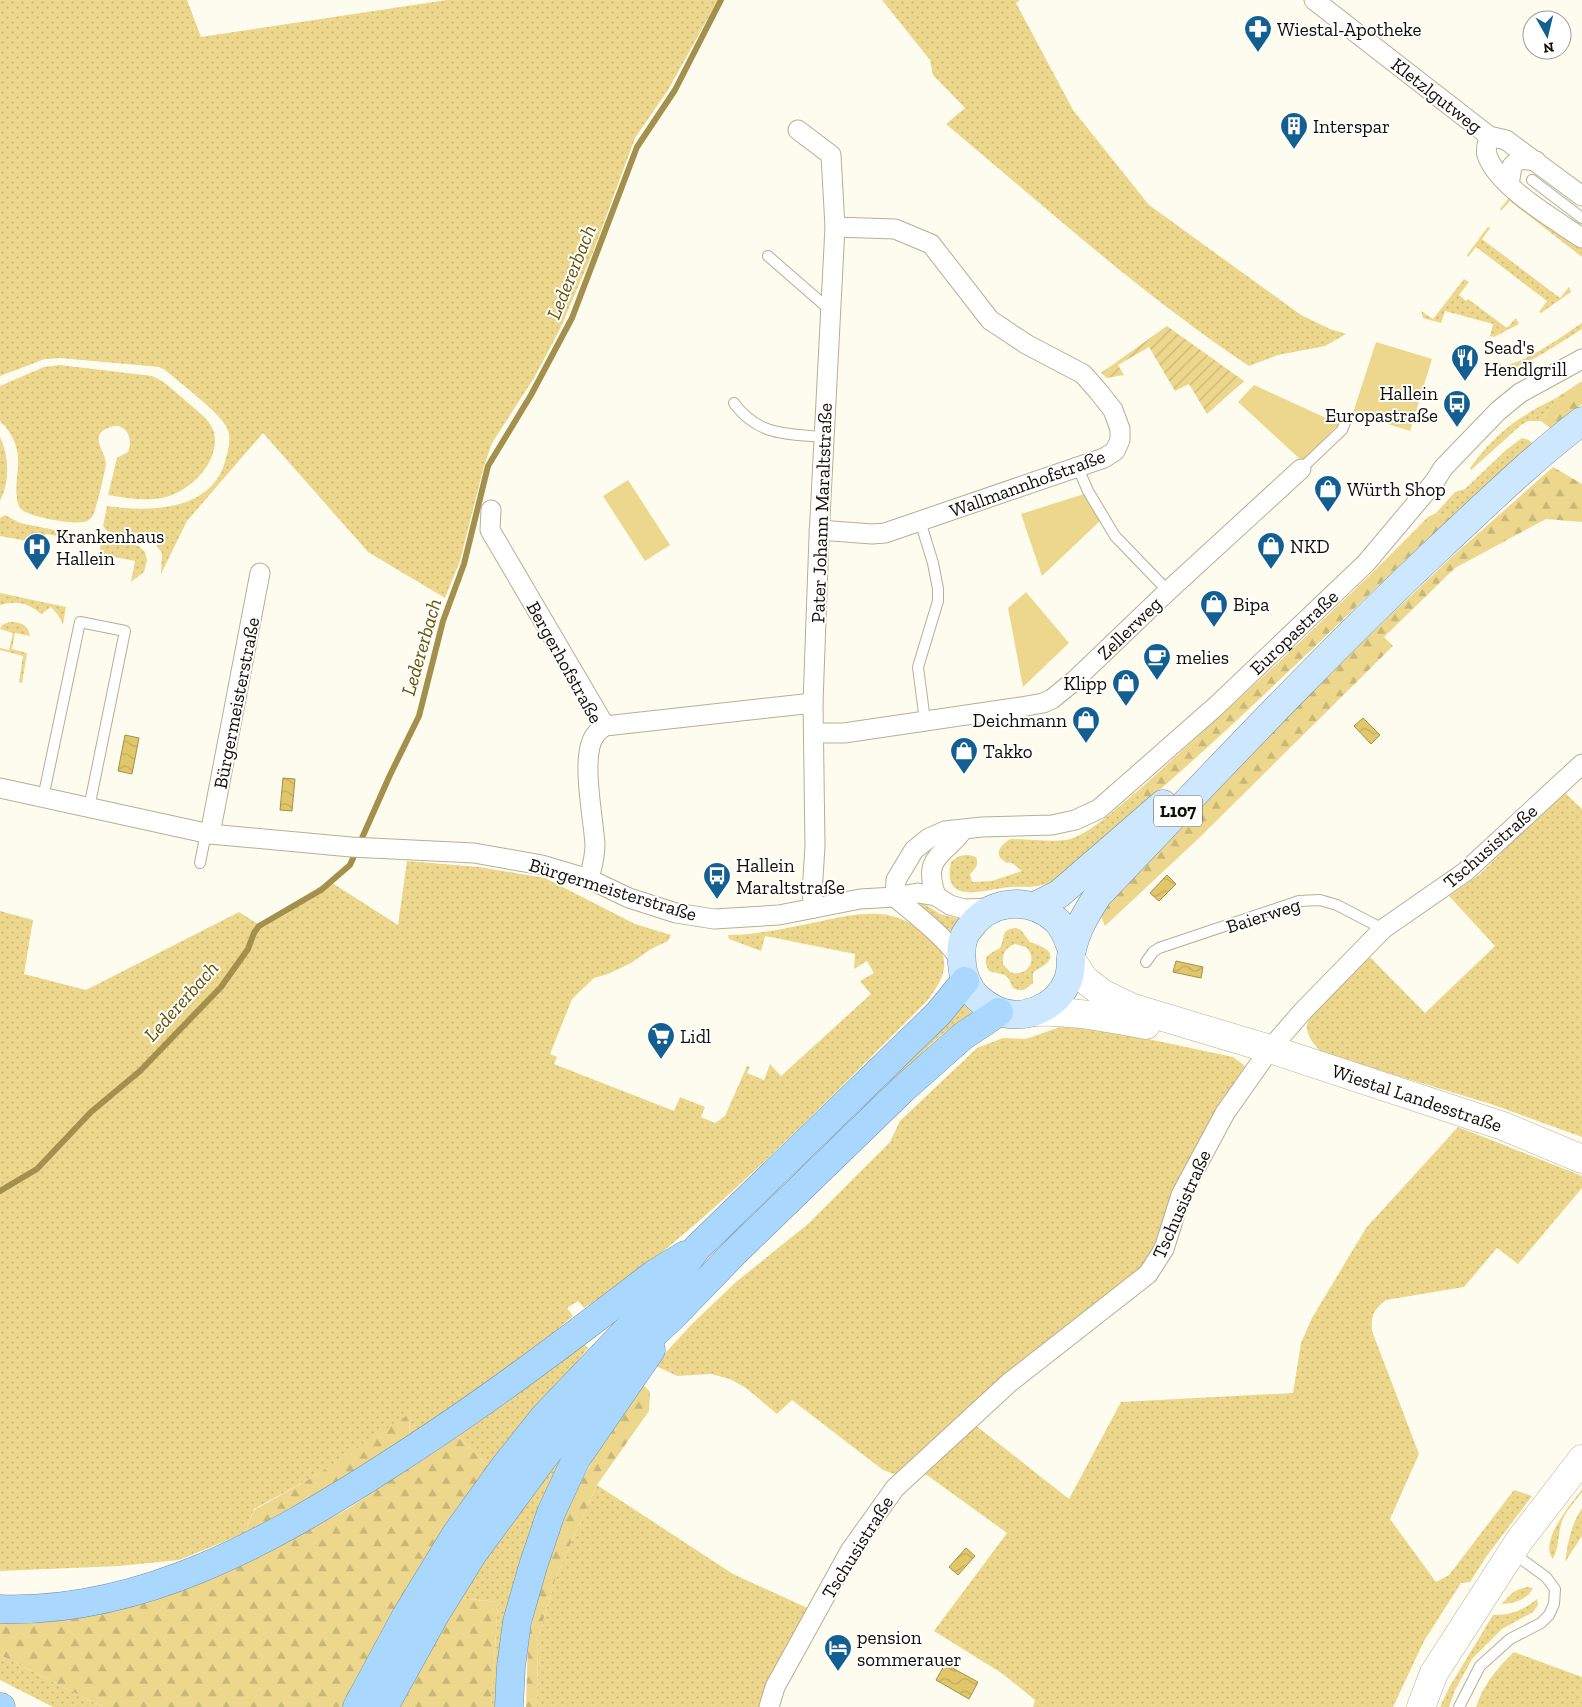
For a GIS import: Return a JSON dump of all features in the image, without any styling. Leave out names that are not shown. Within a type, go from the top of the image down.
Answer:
[{"type":"highway","points":[[357,1707],[406,1616],[456,1534],[505,1466],[544,1417],[669,1286],[697,1248],[938,1014],[964,971]]},
{"type":"highway","points":[[384,1707],[436,1613],[472,1556],[544,1458],[610,1375],[673,1316],[735,1252],[902,1090],[963,1036],[999,1012]]},
{"type":"highway","points":[[0,1609],[47,1608],[76,1604],[144,1588],[209,1565],[277,1532],[342,1495],[464,1416],[531,1368],[654,1274],[697,1248]]},
{"type":"highway","points":[[509,1707],[511,1668],[517,1622],[551,1513],[576,1459],[673,1316]]},
{"type":"main road","name":"L107","points":[[1072,955],[1066,934],[1056,920],[1035,906],[1014,903],[994,908],[976,919],[964,936],[961,949],[964,971],[976,998],[999,1012],[1018,1014],[1032,1012],[1046,1006],[1060,996],[1068,980],[1072,955],[1080,926],[1098,895],[1301,682],[1403,582],[1578,424]]},
{"type":"main road","name":"L107","points":[[1035,906],[1059,894],[1301,682]]},
{"type":"main road","name":"Wiestal Landesstraße","points":[[1072,955],[1084,979],[1102,993],[1133,1008],[1259,1046],[1503,1126],[1582,1159]]},
{"type":"main road","name":"Wiestal Landesstraße","points":[[1032,1012],[1060,1012],[1099,1016],[1259,1046]]},
{"type":"main road","points":[[1421,1707],[1434,1673],[1512,1552],[1582,1459]]},
{"type":"street","name":"Kletzlgutweg","points":[[1314,0],[1489,136],[1506,140],[1582,196]]},
{"type":"street","name":"Pater Johann Maraltstraße","points":[[798,130],[831,155],[835,227],[819,530],[813,703],[815,846],[812,893],[814,908]]},
{"type":"street","name":"Kletzlgutweg","points":[[1489,136],[1486,153],[1493,168],[1509,185],[1582,238]]},
{"type":"street","points":[[1509,185],[1512,166],[1520,159],[1536,161]]},
{"type":"street","name":"Wallmannhofstraße","points":[[819,530],[872,534],[885,533],[1104,458],[1114,451],[1120,440],[1120,429],[1112,410],[1083,374],[1026,344],[990,320],[931,244],[895,229],[835,227]]},
{"type":"street","name":"Europastraße","points":[[895,897],[896,880],[914,850],[929,838],[945,831],[982,827],[1052,825],[1075,820],[1098,809],[1216,707],[1366,563],[1435,481],[1443,468],[1498,411],[1520,393],[1582,359]]},
{"type":"street","name":"Zellerweg","points":[[814,733],[844,733],[1021,707],[1043,703],[1052,699],[1074,681],[1168,591],[1301,469]]},
{"type":"street","name":"Bergerhofstraße","points":[[492,510],[490,530],[605,726],[594,735],[590,750],[588,796],[595,844],[594,862],[589,879]]},
{"type":"street","name":"Bürgermeisterstraße","points":[[208,833],[260,573]]},
{"type":"street","points":[[605,726],[813,703]]},
{"type":"street","name":"Tschusistraße","points":[[769,1707],[775,1687],[850,1552],[895,1488],[1009,1383],[1148,1274],[1164,1249],[1181,1194],[1259,1046],[1302,1012],[1383,929],[1466,872],[1582,764]]},
{"type":"street","name":"Bürgermeisterstraße","points":[[0,788],[208,833],[360,847],[474,853],[542,865],[589,879],[629,898],[676,913],[714,919],[779,915],[860,899],[895,897]]},
{"type":"street","points":[[936,896],[932,885],[931,872],[934,862],[942,851],[953,844],[963,830]]},
{"type":"street","points":[[895,897],[918,892],[936,896],[964,909],[994,908]]},
{"type":"street","points":[[895,897],[954,950],[964,971]]},
{"type":"lane","points":[[1532,180],[1582,218]]},
{"type":"lane","points":[[768,256],[830,310]]},
{"type":"lane","points":[[734,403],[743,415],[752,422],[769,430],[824,437]]},
{"type":"lane","points":[[1301,469],[1342,430],[1346,420]]},
{"type":"lane","name":"Zellerweg","points":[[1078,468],[1088,491],[1115,536],[1168,591]]},
{"type":"lane","points":[[920,521],[933,563],[938,589],[938,601],[918,666],[925,721]]},
{"type":"lane","points":[[43,798],[80,622],[124,631],[89,808]]},
{"type":"lane","points":[[200,863],[208,833]]},
{"type":"lane","name":"Baierweg","points":[[1146,962],[1153,952],[1159,948],[1299,901],[1320,900],[1337,905],[1383,929]]},
{"type":"lane","points":[[1459,1707],[1480,1666],[1510,1639],[1541,1623],[1552,1610],[1555,1589],[1546,1577],[1512,1552]]},
{"type":"green space","points":[[0,0],[187,0],[201,37],[447,0],[718,0],[668,90],[635,138],[593,252],[560,329],[534,378],[492,443],[484,466],[460,561],[445,598],[368,552],[263,433],[187,521],[161,574],[162,553],[154,542],[107,531],[103,526],[107,506],[141,509],[159,508],[176,505],[206,491],[217,478],[225,462],[229,436],[223,422],[208,406],[159,367],[60,358],[45,359],[0,376]]},
{"type":"green space","points":[[882,0],[1020,0],[1016,3],[1073,110],[1149,205],[1301,315],[1330,329],[1346,334],[1325,346],[1278,355],[1249,366],[1209,338],[1132,280],[946,124],[965,108],[933,75],[930,60]]},
{"type":"green space","points":[[1512,194],[1582,248],[1582,257],[1510,201],[1501,211],[1500,209]]},
{"type":"green space","points":[[1491,227],[1482,239],[1560,298],[1569,287],[1571,292],[1541,313],[1539,312],[1547,301],[1476,247],[1468,257],[1467,255],[1487,228]]},
{"type":"green space","points":[[1464,279],[1469,282],[1459,295],[1466,301],[1468,299],[1507,328],[1516,318],[1519,324],[1494,337],[1490,336],[1493,324],[1445,311],[1441,323],[1423,318],[1421,311],[1433,319]]},
{"type":"green space","points":[[1582,323],[1582,329],[1540,356],[1516,368],[1495,373],[1498,360],[1502,366],[1522,360],[1543,349]]},
{"type":"green space","points":[[1167,326],[1244,381],[1207,414],[1189,384],[1175,391],[1149,347],[1118,365],[1124,375],[1107,378],[1101,373]]},
{"type":"green space","points":[[1376,342],[1432,359],[1410,431],[1353,413]]},
{"type":"green space","points":[[60,365],[152,376],[170,387],[202,415],[212,427],[215,443],[208,465],[192,483],[172,495],[162,498],[128,498],[108,495],[117,458],[128,452],[130,447],[127,432],[119,426],[114,426],[102,431],[99,435],[106,464],[94,514],[90,519],[82,522],[64,522],[42,518],[25,512],[21,509],[17,499],[17,448],[10,433],[0,420],[0,386],[44,367]]},
{"type":"green space","points":[[1582,381],[1582,404],[1558,424],[1550,428],[1541,421],[1558,397]]},
{"type":"green space","points":[[1254,385],[1339,424],[1302,461],[1238,402]]},
{"type":"green space","points":[[1558,397],[1541,421],[1528,421],[1521,425],[1471,470],[1470,468],[1484,451],[1507,428],[1532,411]]},
{"type":"green space","points":[[0,437],[7,461],[7,477],[0,501]]},
{"type":"green space","points":[[1522,438],[1532,443],[1527,452],[1481,489],[1450,518],[1436,513],[1455,492],[1465,489],[1506,450]]},
{"type":"green space","points":[[1553,467],[1582,484],[1582,522],[1546,519],[1455,568],[1384,637],[1393,646],[1198,839],[1105,926],[1098,909],[1344,659],[1454,555]]},
{"type":"green space","points":[[628,480],[670,545],[645,561],[603,496]]},
{"type":"green space","points":[[1084,494],[1100,521],[1042,576],[1021,514]]},
{"type":"green space","points":[[1436,513],[1450,518],[1186,767],[1147,801],[1140,789],[1278,663],[1428,517]]},
{"type":"green space","points":[[5,515],[20,523],[84,536],[77,540],[47,534],[28,541],[0,536],[0,518]]},
{"type":"green space","points":[[102,539],[139,546],[145,552],[147,560],[144,572],[131,582],[135,561],[99,554]]},
{"type":"green space","points":[[1026,592],[1069,643],[1023,687],[1008,608]]},
{"type":"green space","points":[[0,593],[66,607],[63,624],[51,607],[41,614],[27,605],[11,603],[0,605]]},
{"type":"green space","points":[[9,622],[23,624],[30,636],[15,633],[12,649],[27,653],[22,683],[19,682],[23,656],[0,650],[0,648],[9,650],[13,633],[0,629],[2,625]]},
{"type":"green space","points":[[1140,789],[1147,801],[1056,880],[1038,886],[1010,887],[978,892],[959,890],[953,885],[950,876],[951,862],[956,858],[962,855],[976,857],[976,866],[970,874],[972,882],[992,881],[1022,871],[1012,863],[1007,863],[1001,858],[999,852],[1002,845],[1011,839],[1059,841],[1075,837],[1095,826]]},
{"type":"green space","points":[[1564,792],[1582,809],[1582,1137],[1491,1104],[1322,1053],[1308,1034],[1307,1026],[1309,1019],[1332,989],[1367,954],[1425,1013],[1495,946],[1449,896],[1479,875]]},
{"type":"green space","points":[[407,861],[479,867],[545,878],[635,924],[671,935],[668,941],[651,949],[631,963],[608,974],[594,978],[572,999],[550,1054],[557,1057],[554,1064],[674,1111],[680,1097],[705,1107],[701,1117],[715,1123],[725,1116],[747,1066],[750,1067],[747,1073],[764,1080],[770,1064],[781,1076],[871,994],[860,981],[874,973],[867,961],[854,969],[855,954],[765,936],[761,951],[729,939],[728,935],[763,932],[850,916],[887,915],[909,922],[933,940],[943,956],[944,971],[927,1001],[785,1142],[712,1210],[623,1283],[584,1308],[578,1301],[567,1308],[573,1316],[534,1349],[410,1435],[409,1415],[313,1477],[254,1509],[245,1533],[179,1560],[119,1566],[0,1571],[0,911],[33,920],[24,974],[86,990],[239,912],[258,924],[329,881],[398,925]]},
{"type":"green space","points":[[921,902],[940,914],[960,919],[952,932],[933,918],[919,904]]},
{"type":"green space","points":[[1011,929],[1021,930],[1030,942],[1046,949],[1050,955],[1047,963],[1033,973],[1033,983],[1024,990],[1013,988],[1004,975],[989,971],[986,962],[989,954],[1000,948],[1005,932]],"holes":[[[1015,944],[1026,947],[1031,957],[1029,967],[1022,972],[1010,972],[1003,964],[1005,952]]]},
{"type":"green space","points":[[962,1003],[972,1013],[940,1036],[892,1083],[889,1080]]},
{"type":"green space","points":[[1060,1027],[1101,1029],[1233,1057],[1245,1066],[1213,1120],[1156,1247],[1144,1266],[902,1473],[894,1474],[883,1470],[792,1400],[777,1414],[746,1388],[730,1379],[711,1374],[677,1376],[654,1365],[692,1324],[736,1282],[808,1224],[890,1142],[900,1121],[977,1048],[1003,1038],[1026,1039]]},
{"type":"green space","points":[[1458,1127],[1582,1176],[1582,1188],[1518,1264],[1497,1248],[1464,1287],[1386,1300],[1374,1313],[1372,1331],[1419,1454],[1390,1519],[1436,1582],[1449,1575],[1514,1490],[1532,1496],[1486,1557],[1470,1582],[1461,1583],[1424,1641],[1393,1707],[1033,1707],[1035,1700],[1003,1674],[934,1631],[1007,1533],[924,1473],[975,1425],[1069,1499],[1121,1402],[1293,1393],[1301,1343],[1312,1318],[1366,1228]]},
{"type":"green space","points":[[585,1345],[588,1348],[490,1468],[458,1436],[580,1346]]},
{"type":"green space","points":[[640,1381],[650,1392],[649,1411],[597,1485],[556,1577],[538,1638],[537,1707],[526,1707],[528,1639],[548,1560],[568,1508],[599,1447]]},
{"type":"green space","points":[[409,1414],[410,1435],[298,1505],[245,1533],[254,1510],[313,1477]]},
{"type":"green space","points":[[578,1428],[499,1707],[491,1707],[498,1602],[458,1598]]},
{"type":"green space","points":[[458,1436],[490,1468],[343,1707],[103,1707],[0,1655],[0,1620],[163,1595],[252,1560],[346,1510]]},
{"type":"green space","points":[[597,1485],[733,1574],[812,1610],[763,1707],[537,1707],[538,1638],[556,1577]]},
{"type":"green space","points":[[1582,1489],[1582,1492],[1562,1521],[1553,1559],[1550,1552],[1550,1543],[1553,1533],[1564,1513]]},
{"type":"green space","points":[[1582,1508],[1582,1536],[1565,1562],[1570,1534]]},
{"type":"green space","points":[[1527,1587],[1533,1588],[1524,1598],[1516,1602],[1502,1604],[1513,1593]]},
{"type":"green space","points":[[458,1598],[498,1602],[491,1707],[396,1707]]},
{"type":"green space","points":[[1537,1599],[1538,1605],[1533,1612],[1502,1629],[1472,1659],[1455,1690],[1449,1707],[1440,1707],[1450,1686],[1493,1615],[1516,1612]]},
{"type":"green space","points":[[1514,1652],[1582,1677],[1582,1707],[1476,1707],[1482,1691],[1491,1677]]},
{"type":"green space","points":[[0,1655],[103,1707],[53,1707],[0,1680]]},
{"type":"water","points":[[1363,718],[1380,735],[1371,744],[1354,726]]},
{"type":"water","points":[[125,735],[139,738],[132,774],[118,771]]},
{"type":"water","points":[[283,778],[295,779],[292,811],[280,810]]},
{"type":"water","points":[[1167,875],[1176,884],[1159,901],[1150,893]]},
{"type":"water","points":[[1176,961],[1203,967],[1201,978],[1173,972]]},
{"type":"water","points":[[966,1548],[975,1556],[958,1575],[949,1567]]},
{"type":"water","points":[[945,1664],[978,1682],[969,1699],[936,1680]]},
{"type":"waterway","name":"Ledererbach","points":[[0,1191],[37,1169],[91,1112],[140,1071],[221,987],[248,949],[259,926],[321,890],[350,865],[390,775],[419,716],[443,621],[464,564],[488,466],[531,395],[572,318],[637,147],[675,90],[721,0]]},
{"type":"place","name":"Wiestal-Apotheke","points":[[1258,53]]},
{"type":"place","name":"Interspar","points":[[1294,150]]},
{"type":"place","name":"Sead's Hendlgrill","points":[[1465,382]]},
{"type":"place","name":"Hallein Europastraße","points":[[1457,428]]},
{"type":"place","name":"Würth Shop","points":[[1328,513]]},
{"type":"place","name":"NKD","points":[[1271,570]]},
{"type":"place","name":"Krankenhaus Hallein","points":[[37,571]]},
{"type":"place","name":"Bipa","points":[[1214,628]]},
{"type":"place","name":"melies","points":[[1157,681]]},
{"type":"place","name":"Klipp","points":[[1126,707]]},
{"type":"place","name":"Deichmann","points":[[1086,744]]},
{"type":"place","name":"Takko","points":[[964,775]]},
{"type":"place","name":"Hallein Maraltstraße","points":[[717,900]]},
{"type":"place","name":"Lidl","points":[[661,1060]]},
{"type":"place","name":"pension sommerauer","points":[[838,1672]]}]
